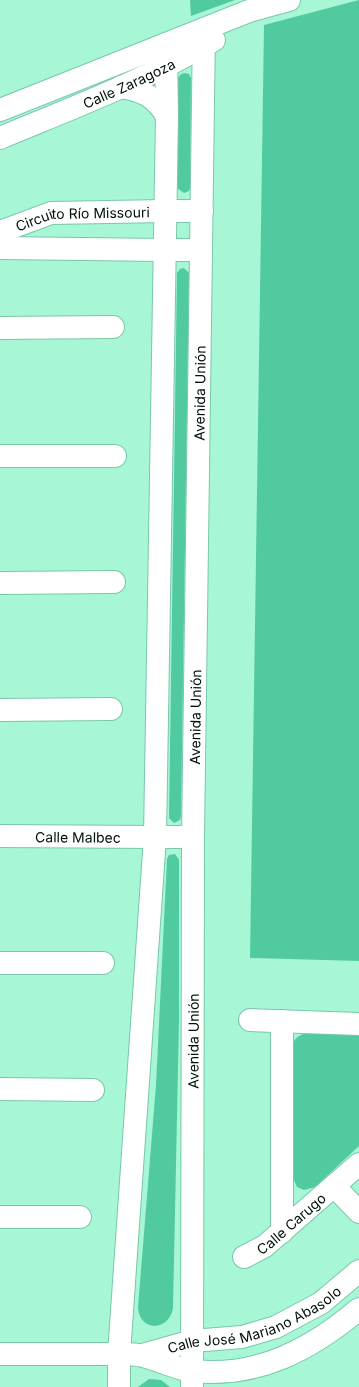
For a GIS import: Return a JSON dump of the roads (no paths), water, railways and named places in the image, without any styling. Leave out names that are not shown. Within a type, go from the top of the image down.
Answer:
[{"type":"street","name":"Calle Zaragoza","points":[[0,138],[121,87],[166,66],[204,38],[249,11],[289,0]]},
{"type":"street","name":"Calle Zaragoza","points":[[0,110],[166,44],[204,38]]},
{"type":"street","name":"Avenida Unión","points":[[192,1379],[193,838],[204,38]]},
{"type":"street","points":[[119,1387],[119,1354],[155,837],[166,211],[166,44]]},
{"type":"street","points":[[121,87],[136,89],[149,95],[160,104],[167,116]]},
{"type":"street","name":"Circuito Río Missouri","points":[[0,232],[51,213],[202,211]]},
{"type":"street","name":"Circuito Río Missouri","points":[[0,248],[201,250]]},
{"type":"street","points":[[0,328],[113,327]]},
{"type":"street","points":[[0,456],[115,456]]},
{"type":"street","points":[[0,583],[114,582]]},
{"type":"street","points":[[0,710],[111,709]]},
{"type":"street","name":"Calle Malbec","points":[[0,836],[193,838]]},
{"type":"street","points":[[0,962],[103,963]]},
{"type":"street","points":[[250,1020],[359,1024]]},
{"type":"street","points":[[282,1021],[282,1232]]},
{"type":"street","points":[[0,1089],[93,1090]]},
{"type":"street","name":"Calle Carugo","points":[[244,1257],[264,1246],[282,1232],[359,1165]]},
{"type":"street","name":"Calle Carugo","points":[[334,1186],[359,1212]]},
{"type":"street","points":[[0,1217],[80,1217]]},
{"type":"street","name":"Calle José Mariano Abasolo","points":[[0,1354],[142,1355],[192,1341],[236,1337],[258,1333],[276,1327],[301,1315],[339,1289],[359,1271]]},
{"type":"street","name":"Calle José Mariano Abasolo","points":[[142,1355],[192,1379],[227,1371],[260,1366],[300,1351],[318,1341],[359,1309]]},
{"type":"street","points":[[301,1315],[318,1341]]}]
